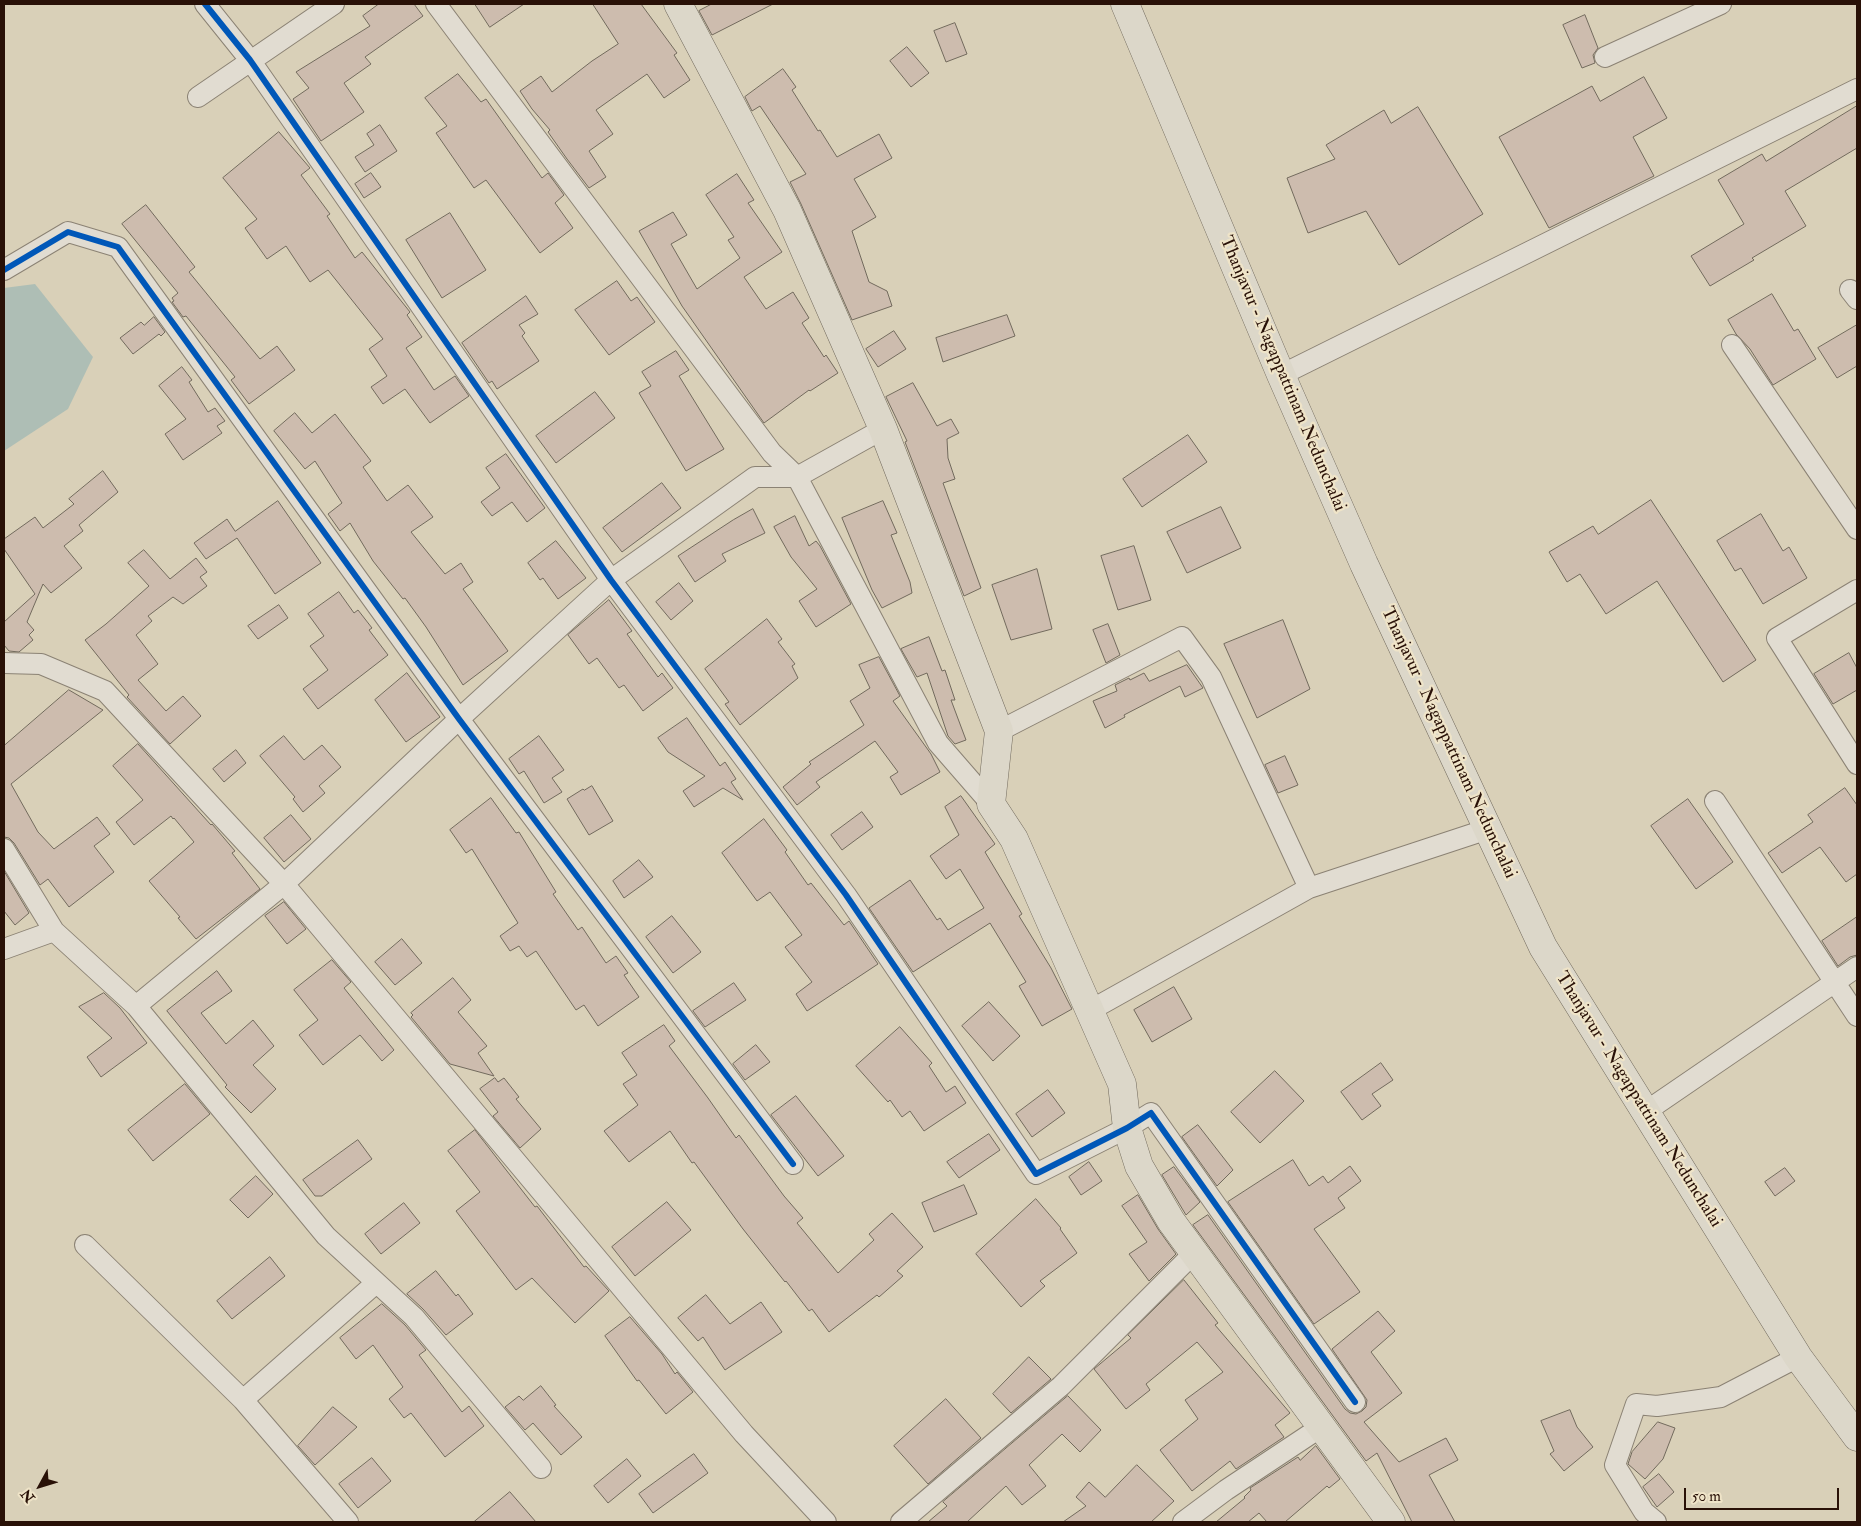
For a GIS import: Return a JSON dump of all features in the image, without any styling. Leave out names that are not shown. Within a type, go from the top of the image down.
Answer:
[{"type":"main road","points":[[678,4],[787,210],[883,429],[999,731],[991,804],[1014,838],[1122,1084],[1127,1128],[1139,1166],[1171,1221],[1391,1522]]},
{"type":"main road","name":"Thanjavur - Nagappattinam Nedunchalai","points":[[1125,4],[1280,376],[1364,564],[1543,947],[1798,1357],[1857,1436]]},
{"type":"street","points":[[204,4],[250,60],[611,580],[846,895],[1036,1174],[1127,1128],[1151,1113],[1356,1402]]},
{"type":"street","points":[[198,97],[334,4]]},
{"type":"street","points":[[436,4],[772,453],[797,477],[938,743],[991,804]]},
{"type":"street","points":[[1605,57],[1721,4]]},
{"type":"street","points":[[1280,376],[1857,89]]},
{"type":"street","points":[[4,270],[68,232],[118,247],[459,719],[792,1164]]},
{"type":"street","points":[[1732,345],[1857,529]]},
{"type":"street","points":[[136,1006],[284,884],[459,719],[611,580],[755,477],[797,477],[883,429]]},
{"type":"street","points":[[1857,590],[1777,638],[1857,764]]},
{"type":"street","points":[[999,731],[1182,637],[1211,677],[1309,888]]},
{"type":"street","points":[[4,663],[41,664],[105,691],[284,884],[744,1434],[826,1522]]},
{"type":"street","points":[[1715,801],[1857,1016]]},
{"type":"street","points":[[1089,1012],[1309,888],[1488,830]]},
{"type":"street","points":[[4,849],[54,931],[136,1006],[326,1236],[414,1317],[541,1468]]},
{"type":"street","points":[[4,949],[54,931]]},
{"type":"street","points":[[1645,1112],[1857,967]]},
{"type":"street","points":[[85,1245],[243,1400],[348,1522]]},
{"type":"street","points":[[901,1522],[1061,1386],[1194,1253]]},
{"type":"street","points":[[243,1400],[376,1283]]},
{"type":"street","points":[[1656,1522],[1644,1512],[1615,1464],[1636,1404],[1657,1406],[1721,1397],[1798,1357]]},
{"type":"street","points":[[1183,1522],[1226,1490],[1321,1427]]},
{"type":"shaded area","points":[[35,284],[93,357],[68,409],[4,451],[4,288]]},
{"type":"building","points":[[379,4],[414,4],[423,16],[365,57],[371,64],[344,83],[364,112],[321,141],[293,99],[309,88],[296,72],[370,26],[363,16]]},
{"type":"building","points":[[475,4],[524,4],[490,27]]},
{"type":"building","points":[[593,4],[641,4],[677,53],[674,55],[690,80],[664,98],[647,74],[596,110],[613,134],[589,151],[606,177],[589,188],[548,132],[550,130],[520,91],[541,76],[552,92],[592,61],[618,44]]},
{"type":"building","points":[[712,4],[773,4],[712,35],[699,11]]},
{"type":"building","points":[[1585,15],[1598,48],[1593,55],[1595,63],[1582,68],[1563,25]]},
{"type":"building","points":[[955,23],[967,54],[946,62],[934,31]]},
{"type":"building","points":[[907,47],[929,73],[911,87],[890,61]]},
{"type":"building","points":[[783,69],[796,87],[792,90],[837,157],[879,134],[892,158],[854,179],[876,217],[852,231],[869,282],[887,291],[892,306],[852,320],[790,182],[806,174],[760,106],[752,111],[745,97]]},
{"type":"building","points":[[458,74],[481,102],[486,99],[542,178],[548,173],[564,195],[555,203],[573,228],[540,253],[486,180],[474,188],[436,133],[447,126],[425,98]]},
{"type":"building","points":[[1644,77],[1667,118],[1633,137],[1654,176],[1549,228],[1499,137],[1592,86],[1600,101]]},
{"type":"building","points":[[1857,106],[1857,148],[1785,191],[1806,226],[1710,286],[1691,256],[1744,224],[1718,180],[1762,154],[1766,161]]},
{"type":"building","points":[[1418,107],[1483,214],[1399,265],[1366,211],[1308,233],[1287,178],[1335,159],[1326,145],[1384,110],[1391,123]]},
{"type":"building","points":[[380,125],[397,151],[365,172],[355,157],[374,145],[367,134]]},
{"type":"building","points":[[279,132],[310,168],[301,175],[330,214],[327,216],[355,258],[362,252],[410,312],[407,315],[422,337],[406,348],[434,390],[455,376],[469,396],[430,423],[405,389],[383,404],[371,387],[387,376],[369,349],[383,339],[328,270],[310,282],[286,246],[267,259],[245,228],[257,219],[223,178]]},
{"type":"building","points":[[371,173],[381,187],[364,198],[355,184]]},
{"type":"building","points":[[737,174],[754,200],[748,203],[782,252],[744,277],[766,309],[793,292],[809,318],[802,323],[824,357],[826,355],[838,373],[809,390],[764,423],[682,306],[639,231],[673,212],[687,235],[671,244],[697,289],[740,258],[728,240],[734,237],[706,195]]},
{"type":"building","points":[[146,205],[195,267],[189,272],[260,359],[277,346],[295,370],[249,404],[231,380],[235,377],[186,316],[183,317],[172,302],[174,301],[172,298],[178,293],[122,224]]},
{"type":"building","points":[[450,213],[486,270],[442,298],[406,240]]},
{"type":"building","points":[[617,281],[631,301],[637,297],[655,322],[609,355],[575,310]]},
{"type":"building","points":[[1772,294],[1794,331],[1798,329],[1816,359],[1773,385],[1750,349],[1736,334],[1728,320]]},
{"type":"building","points":[[526,296],[538,314],[519,325],[525,333],[522,336],[539,361],[497,389],[492,381],[489,383],[462,343]]},
{"type":"building","points":[[1007,315],[1015,336],[943,362],[936,338]]},
{"type":"building","points":[[154,317],[165,332],[161,336],[159,334],[133,354],[120,338],[141,322],[144,325]]},
{"type":"building","points":[[1857,325],[1857,366],[1837,378],[1818,348]]},
{"type":"building","points":[[894,331],[906,349],[878,367],[866,349]]},
{"type":"building","points":[[676,351],[689,370],[679,376],[724,449],[686,471],[639,393],[651,386],[642,372]]},
{"type":"building","points":[[182,367],[192,380],[189,382],[208,412],[215,408],[225,421],[217,426],[222,433],[183,460],[165,434],[186,419],[159,386]]},
{"type":"building","points":[[913,383],[937,426],[951,419],[959,433],[947,439],[948,458],[955,479],[943,483],[981,588],[964,596],[905,442],[907,441],[886,397]]},
{"type":"building","points":[[595,392],[615,418],[556,463],[536,436]]},
{"type":"building","points":[[295,413],[312,433],[335,414],[371,461],[363,467],[387,501],[408,485],[433,517],[411,532],[445,574],[461,563],[473,582],[463,589],[508,651],[463,685],[405,598],[403,599],[373,561],[350,523],[340,531],[328,514],[342,503],[315,461],[305,469],[274,431]]},
{"type":"building","points":[[1188,435],[1207,462],[1142,507],[1123,479]]},
{"type":"building","points":[[506,454],[545,508],[527,522],[512,502],[492,516],[481,502],[500,488],[486,468]]},
{"type":"building","points":[[103,471],[118,492],[79,525],[83,531],[64,546],[82,568],[51,593],[43,584],[27,622],[34,630],[29,635],[33,640],[19,652],[9,651],[4,645],[4,622],[35,594],[4,549],[4,539],[35,517],[43,528],[74,504],[69,499]]},
{"type":"building","points":[[662,483],[681,508],[622,552],[603,528]]},
{"type":"building","points":[[1651,500],[1756,660],[1723,682],[1657,581],[1606,614],[1580,574],[1567,582],[1549,552],[1593,526],[1598,534]]},
{"type":"building","points":[[278,501],[321,563],[275,594],[237,538],[206,559],[194,543],[227,519],[235,531]]},
{"type":"building","points":[[883,501],[897,533],[891,535],[910,582],[912,593],[882,608],[872,590],[842,518]]},
{"type":"building","points":[[1221,507],[1241,548],[1187,573],[1167,532]]},
{"type":"building","points":[[753,509],[765,533],[722,554],[726,561],[695,582],[678,556]]},
{"type":"building","points":[[1761,514],[1783,551],[1789,547],[1807,578],[1763,604],[1741,568],[1735,571],[1717,541]]},
{"type":"building","points":[[795,516],[809,546],[816,541],[820,546],[851,604],[816,627],[799,601],[817,589],[791,557],[774,527]]},
{"type":"building","points":[[556,541],[586,578],[558,599],[543,578],[540,580],[528,563]]},
{"type":"building","points":[[1134,546],[1151,600],[1118,610],[1101,556]]},
{"type":"building","points":[[144,550],[170,579],[196,558],[207,572],[200,577],[207,586],[183,604],[173,597],[148,616],[152,621],[136,635],[158,664],[138,680],[166,711],[183,696],[201,716],[170,744],[127,697],[129,695],[85,640],[149,586],[128,563]]},
{"type":"building","points":[[1037,569],[1052,629],[1011,640],[992,585]]},
{"type":"building","points":[[679,583],[693,601],[671,620],[656,602]]},
{"type":"building","points":[[339,592],[354,613],[358,610],[372,628],[369,630],[388,655],[318,709],[303,689],[328,670],[310,646],[324,636],[308,614]]},
{"type":"building","points":[[609,600],[632,631],[627,634],[658,677],[662,673],[673,688],[643,711],[624,685],[619,688],[597,658],[589,664],[568,635]]},
{"type":"building","points":[[279,605],[288,618],[258,639],[248,626]]},
{"type":"building","points":[[767,619],[782,639],[778,642],[795,664],[792,666],[798,678],[740,725],[725,704],[729,702],[705,669]]},
{"type":"building","points":[[1283,620],[1310,689],[1257,718],[1224,644]]},
{"type":"building","points":[[1108,624],[1120,655],[1106,663],[1093,630]]},
{"type":"building","points":[[929,637],[942,671],[945,670],[955,700],[951,700],[966,740],[955,744],[948,736],[927,673],[917,677],[901,649]]},
{"type":"building","points":[[1849,653],[1857,668],[1857,690],[1833,704],[1814,674]]},
{"type":"building","points":[[879,657],[900,696],[893,701],[931,754],[940,772],[901,795],[890,777],[898,772],[875,741],[816,782],[820,787],[797,805],[783,787],[811,764],[809,762],[864,725],[850,701],[870,688],[859,665]]},
{"type":"building","points":[[1187,665],[1203,688],[1185,697],[1180,686],[1124,715],[1125,717],[1105,728],[1093,701],[1117,691],[1115,685],[1129,678],[1130,680],[1144,673],[1149,681]]},
{"type":"building","points":[[407,673],[440,717],[406,742],[375,700]]},
{"type":"building","points":[[69,690],[103,710],[11,784],[38,832],[54,849],[97,817],[110,834],[94,846],[114,872],[69,907],[48,879],[40,885],[14,843],[9,838],[4,837],[4,746]]},
{"type":"building","points":[[687,718],[720,766],[725,762],[736,779],[731,782],[743,800],[723,788],[694,807],[683,791],[705,776],[668,752],[658,738]]},
{"type":"building","points":[[284,736],[304,760],[322,745],[341,767],[319,786],[325,793],[303,812],[293,799],[295,797],[260,756]]},
{"type":"building","points":[[539,736],[564,770],[552,778],[562,792],[544,803],[524,771],[519,774],[509,759]]},
{"type":"building","points":[[138,744],[235,851],[232,853],[260,889],[196,939],[149,881],[194,842],[171,816],[134,845],[116,822],[143,800],[113,766]]},
{"type":"building","points":[[236,750],[246,763],[224,782],[213,769]]},
{"type":"building","points":[[1285,756],[1298,785],[1278,793],[1265,765]]},
{"type":"building","points":[[592,786],[613,821],[589,835],[567,799]]},
{"type":"building","points":[[1845,788],[1857,805],[1857,874],[1846,882],[1820,847],[1782,873],[1768,853],[1813,822],[1808,815]]},
{"type":"building","points":[[961,796],[995,844],[985,852],[1022,914],[1019,916],[1051,968],[1072,1009],[1042,1026],[1019,986],[1026,982],[990,923],[913,972],[869,908],[910,880],[937,920],[940,918],[948,930],[984,908],[960,869],[946,879],[930,856],[959,835],[945,807]]},
{"type":"building","points":[[491,798],[516,833],[519,832],[556,892],[553,894],[578,930],[582,927],[606,963],[616,956],[628,973],[624,975],[639,997],[598,1026],[584,1005],[576,1010],[536,951],[527,957],[519,946],[510,951],[500,936],[518,923],[472,849],[466,853],[450,830]]},
{"type":"building","points":[[1688,799],[1733,862],[1696,889],[1651,826]]},
{"type":"building","points":[[862,812],[873,827],[842,850],[831,835]]},
{"type":"building","points":[[291,815],[311,839],[284,862],[264,838]]},
{"type":"building","points":[[764,819],[787,850],[785,852],[808,885],[811,883],[844,925],[849,921],[878,964],[807,1011],[796,994],[812,982],[785,947],[802,935],[770,892],[757,901],[722,853]]},
{"type":"building","points":[[639,860],[653,877],[624,898],[613,881]]},
{"type":"building","points":[[4,871],[29,913],[15,925],[4,911]]},
{"type":"building","points":[[284,902],[306,929],[287,944],[265,916]]},
{"type":"building","points":[[672,916],[701,952],[673,973],[646,937]]},
{"type":"building","points":[[1857,917],[1857,955],[1850,957],[1838,966],[1822,941]]},
{"type":"building","points":[[402,939],[422,963],[395,985],[375,962]]},
{"type":"building","points":[[332,960],[351,982],[344,988],[394,1050],[382,1061],[360,1035],[323,1065],[299,1035],[318,1020],[294,990]]},
{"type":"building","points":[[217,971],[232,991],[201,1013],[226,1044],[253,1020],[274,1046],[253,1065],[276,1089],[251,1113],[225,1087],[227,1085],[167,1011]]},
{"type":"building","points":[[453,978],[471,1000],[458,1012],[487,1046],[478,1053],[494,1076],[450,1064],[411,1017],[413,1015],[411,1013]]},
{"type":"building","points":[[734,983],[746,1000],[705,1027],[693,1011]]},
{"type":"building","points":[[1174,987],[1192,1019],[1152,1042],[1134,1010]]},
{"type":"building","points":[[104,993],[120,1008],[147,1043],[101,1077],[87,1057],[112,1038],[79,1007]]},
{"type":"building","points":[[989,1002],[1020,1036],[993,1061],[962,1026]]},
{"type":"building","points":[[664,1025],[675,1041],[669,1046],[736,1138],[739,1135],[784,1196],[803,1218],[797,1223],[838,1273],[874,1240],[869,1234],[892,1213],[923,1247],[897,1271],[903,1276],[879,1297],[877,1295],[829,1332],[812,1309],[809,1311],[743,1229],[670,1131],[629,1162],[604,1131],[638,1105],[623,1084],[637,1075],[622,1053]]},
{"type":"building","points":[[900,1027],[932,1063],[929,1066],[946,1092],[955,1086],[966,1103],[924,1131],[910,1111],[902,1117],[890,1100],[888,1102],[856,1066]]},
{"type":"building","points":[[756,1045],[770,1062],[745,1080],[733,1064]]},
{"type":"building","points":[[1381,1063],[1393,1080],[1372,1094],[1381,1106],[1362,1120],[1341,1092]]},
{"type":"building","points":[[1275,1071],[1304,1101],[1260,1143],[1231,1112]]},
{"type":"building","points":[[495,1078],[498,1082],[504,1078],[519,1097],[516,1099],[541,1129],[520,1148],[493,1116],[498,1112],[480,1089]]},
{"type":"building","points":[[185,1084],[210,1114],[153,1161],[128,1130]]},
{"type":"building","points":[[1048,1090],[1065,1113],[1032,1137],[1016,1114]]},
{"type":"building","points":[[796,1096],[844,1156],[818,1176],[771,1115]]},
{"type":"building","points":[[1198,1125],[1233,1170],[1217,1186],[1182,1137]]},
{"type":"building","points":[[475,1130],[584,1267],[586,1266],[609,1291],[575,1323],[532,1278],[516,1290],[456,1211],[480,1192],[448,1151]]},
{"type":"building","points":[[989,1134],[1000,1150],[959,1178],[947,1162]]},
{"type":"building","points":[[358,1140],[372,1159],[322,1196],[315,1196],[303,1180]]},
{"type":"building","points":[[1293,1160],[1309,1186],[1323,1176],[1328,1183],[1350,1166],[1361,1181],[1338,1198],[1345,1208],[1314,1229],[1360,1292],[1314,1324],[1228,1202]]},
{"type":"building","points":[[1089,1162],[1102,1181],[1081,1195],[1069,1177]]},
{"type":"building","points":[[1174,1167],[1200,1202],[1186,1215],[1162,1175]]},
{"type":"building","points":[[1785,1168],[1795,1181],[1775,1196],[1765,1182]]},
{"type":"building","points":[[256,1176],[273,1194],[248,1218],[230,1200]]},
{"type":"building","points":[[964,1185],[977,1214],[934,1232],[922,1203]]},
{"type":"building","points":[[1138,1195],[1158,1229],[1176,1254],[1149,1281],[1129,1254],[1147,1242],[1122,1206]]},
{"type":"building","points":[[1036,1199],[1061,1228],[1077,1253],[1040,1281],[1045,1286],[1021,1307],[976,1254]]},
{"type":"building","points":[[667,1202],[691,1230],[635,1276],[612,1247]]},
{"type":"building","points":[[404,1203],[420,1223],[381,1254],[365,1234]]},
{"type":"building","points":[[1208,1215],[1345,1409],[1350,1413],[1356,1414],[1362,1411],[1366,1407],[1367,1400],[1332,1349],[1378,1311],[1395,1331],[1371,1352],[1402,1393],[1364,1422],[1399,1462],[1446,1438],[1458,1460],[1429,1475],[1455,1522],[1412,1522],[1377,1453],[1366,1461],[1193,1225]]},
{"type":"building","points":[[270,1257],[285,1276],[232,1319],[217,1301]]},
{"type":"building","points":[[436,1271],[456,1296],[458,1294],[473,1314],[446,1335],[407,1294]]},
{"type":"building","points":[[1184,1280],[1218,1323],[1215,1325],[1290,1413],[1275,1425],[1284,1437],[1236,1469],[1230,1461],[1192,1491],[1160,1450],[1198,1419],[1185,1400],[1223,1372],[1197,1342],[1146,1384],[1150,1390],[1126,1409],[1094,1369],[1131,1338],[1128,1335]]},
{"type":"building","points":[[706,1295],[730,1324],[761,1302],[782,1332],[725,1370],[703,1337],[698,1341],[678,1318]]},
{"type":"building","points":[[382,1304],[405,1325],[426,1350],[419,1355],[462,1412],[469,1406],[484,1426],[445,1457],[411,1413],[404,1418],[389,1399],[403,1387],[373,1345],[356,1359],[340,1338]]},
{"type":"building","points":[[630,1317],[662,1354],[675,1374],[677,1372],[693,1392],[666,1414],[639,1380],[637,1381],[605,1336]]},
{"type":"building","points":[[1029,1357],[1051,1379],[1011,1413],[993,1394]]},
{"type":"building","points":[[541,1386],[556,1405],[554,1406],[582,1437],[561,1455],[533,1423],[525,1430],[505,1407],[519,1396],[523,1400]]},
{"type":"building","points":[[1068,1396],[1101,1430],[1080,1452],[1062,1434],[1029,1465],[1046,1486],[1022,1505],[1006,1486],[967,1522],[928,1522],[947,1506],[943,1502]]},
{"type":"building","points":[[946,1399],[981,1438],[928,1484],[894,1446]]},
{"type":"building","points":[[333,1407],[357,1427],[315,1465],[298,1446]]},
{"type":"building","points":[[1570,1410],[1577,1427],[1593,1447],[1564,1471],[1550,1454],[1554,1451],[1541,1421]]},
{"type":"building","points":[[1658,1422],[1675,1428],[1663,1459],[1645,1479],[1628,1464],[1632,1452]]},
{"type":"building","points":[[1316,1446],[1340,1479],[1329,1488],[1327,1486],[1285,1522],[1267,1522],[1259,1513],[1248,1522],[1216,1522],[1245,1498],[1251,1490],[1250,1488],[1298,1457],[1300,1460]]},
{"type":"building","points":[[694,1454],[708,1473],[653,1513],[639,1494]]},
{"type":"building","points":[[372,1458],[391,1481],[358,1508],[339,1484]]},
{"type":"building","points":[[627,1459],[641,1476],[608,1503],[594,1486]]},
{"type":"building","points":[[1137,1465],[1174,1501],[1151,1522],[1063,1522],[1086,1506],[1076,1497],[1089,1482],[1105,1497]]},
{"type":"building","points":[[1659,1474],[1674,1492],[1657,1507],[1643,1487]]},
{"type":"building","points":[[510,1492],[536,1522],[474,1522]]},
{"type":"cycle path","points":[[205,4],[250,60],[611,580],[846,895],[1036,1174],[1127,1128],[1151,1113],[1355,1402]]},
{"type":"cycle path","points":[[4,270],[68,232],[118,247],[459,719],[793,1164]]}]
